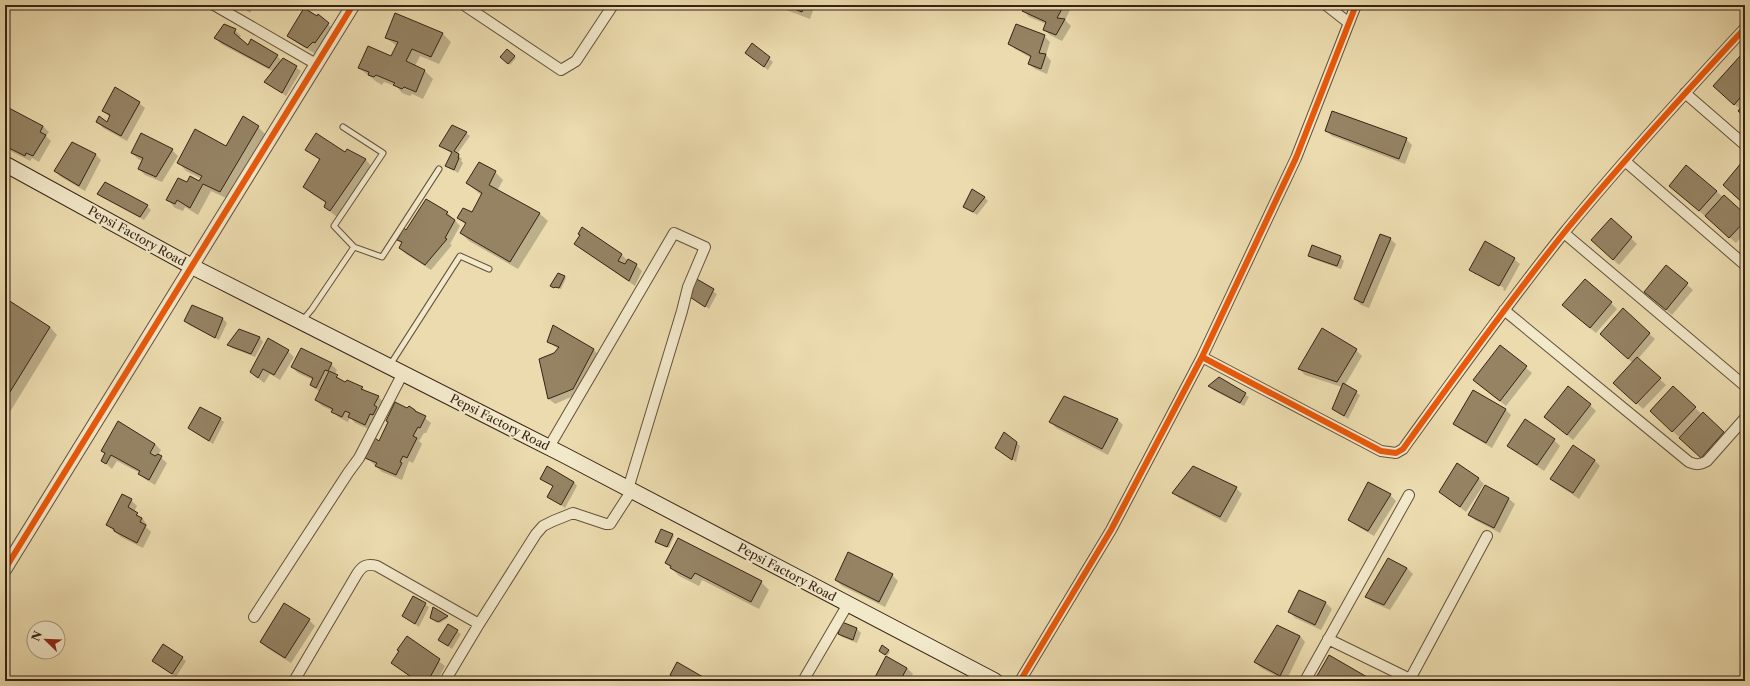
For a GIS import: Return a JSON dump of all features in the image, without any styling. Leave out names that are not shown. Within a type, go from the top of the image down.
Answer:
[{"type":"main road","name":"Pepsi Factory Road","points":[[5,164],[191,266],[549,447],[995,681]]},
{"type":"street","points":[[214,5],[316,64]]},
{"type":"street","points":[[5,568],[353,5]]},
{"type":"street","points":[[464,5],[561,70],[576,61],[613,5]]},
{"type":"street","points":[[1326,5],[1349,23]]},
{"type":"street","points":[[1020,681],[1111,530],[1202,357],[1296,158],[1322,96],[1356,5]]},
{"type":"street","points":[[1202,357],[1381,451],[1396,453],[1403,449],[1504,310],[1564,233],[1685,93],[1745,28]]},
{"type":"street","points":[[1685,93],[1745,145]]},
{"type":"street","points":[[1626,162],[1745,266]]},
{"type":"street","points":[[445,681],[523,554],[543,526],[568,514],[574,513],[610,524],[630,489],[688,286],[705,247],[674,233],[549,447]]},
{"type":"street","points":[[1564,233],[1745,386]]},
{"type":"street","points":[[1504,310],[1683,457],[1696,464],[1702,464],[1707,461],[1745,418]]},
{"type":"street","points":[[254,617],[359,458],[403,373]]},
{"type":"street","points":[[1305,681],[1409,495]]},
{"type":"street","points":[[1328,639],[1409,680],[1487,536]]},
{"type":"street","points":[[294,681],[357,574],[361,568],[367,564],[377,566],[479,624]]},
{"type":"street","points":[[803,681],[848,604]]},
{"type":"lane","points":[[343,127],[383,153],[334,226],[354,247],[382,257],[439,169]]},
{"type":"lane","points":[[302,322],[354,247]]},
{"type":"lane","points":[[389,366],[460,256],[489,269]]},
{"type":"building","points":[[784,5],[805,5],[802,12]]},
{"type":"building","points":[[1026,5],[1064,5],[1057,18],[1065,19],[1056,35],[1043,30],[1046,22],[1022,11]]},
{"type":"building","points":[[304,8],[317,16],[318,14],[329,23],[315,43],[313,42],[307,48],[287,36]]},
{"type":"building","points":[[395,13],[443,33],[431,57],[412,49],[406,61],[425,70],[416,92],[404,87],[402,89],[393,85],[395,83],[376,75],[374,77],[368,75],[369,72],[358,68],[368,46],[391,56],[398,42],[385,38]]},
{"type":"building","points":[[224,24],[236,29],[234,33],[248,45],[251,39],[278,55],[269,68],[214,38]]},
{"type":"building","points":[[1016,24],[1045,35],[1039,53],[1046,54],[1041,69],[1028,64],[1031,56],[1008,44]]},
{"type":"building","points":[[752,43],[770,57],[764,67],[745,53]]},
{"type":"building","points":[[507,49],[515,56],[508,64],[500,57]]},
{"type":"building","points":[[1741,55],[1745,58],[1745,92],[1734,105],[1713,86]]},
{"type":"building","points":[[283,58],[297,66],[282,93],[264,82]]},
{"type":"building","points":[[115,87],[140,102],[121,136],[96,122],[99,116],[107,122],[110,115],[102,111]]},
{"type":"building","points":[[1745,102],[1745,117],[1738,111]]},
{"type":"building","points":[[7,107],[43,126],[40,132],[46,135],[33,156],[26,153],[25,156],[5,146],[5,111]]},
{"type":"building","points":[[1332,111],[1407,138],[1399,159],[1325,131]]},
{"type":"building","points":[[243,116],[259,126],[220,192],[203,184],[190,208],[177,200],[175,204],[166,200],[178,178],[187,182],[190,176],[199,181],[202,176],[177,163],[195,129],[226,146]]},
{"type":"building","points":[[452,125],[467,132],[454,151],[459,154],[459,158],[454,170],[445,166],[452,152],[439,146]]},
{"type":"building","points":[[141,133],[173,149],[156,177],[138,169],[143,158],[131,153]]},
{"type":"building","points":[[316,133],[345,152],[347,149],[366,159],[330,211],[324,207],[326,202],[303,187],[320,159],[305,150]]},
{"type":"building","points":[[72,142],[96,154],[79,186],[54,171]]},
{"type":"building","points":[[479,162],[496,171],[489,185],[540,213],[510,262],[460,233],[466,223],[457,218],[463,208],[472,212],[482,193],[466,183]]},
{"type":"building","points":[[1742,162],[1745,164],[1745,205],[1723,185]]},
{"type":"building","points":[[1686,165],[1717,191],[1699,211],[1669,186]]},
{"type":"building","points":[[105,182],[148,205],[140,217],[97,194]]},
{"type":"building","points":[[972,189],[985,197],[973,212],[963,207]]},
{"type":"building","points":[[1724,195],[1745,214],[1745,221],[1729,238],[1705,216]]},
{"type":"building","points":[[426,199],[448,212],[446,214],[455,220],[445,238],[447,239],[425,265],[399,248],[402,242],[397,240],[404,228],[406,230]]},
{"type":"building","points":[[1611,218],[1632,237],[1613,260],[1591,240]]},
{"type":"building","points":[[582,227],[622,254],[618,261],[625,264],[628,259],[637,264],[629,281],[574,244],[580,235],[578,234]]},
{"type":"building","points":[[1380,234],[1391,238],[1363,303],[1354,299]]},
{"type":"building","points":[[1485,241],[1515,258],[1499,286],[1469,270]]},
{"type":"building","points":[[1312,245],[1341,256],[1337,266],[1308,256]]},
{"type":"building","points":[[1666,265],[1688,283],[1666,310],[1644,292]]},
{"type":"building","points":[[558,273],[565,276],[559,288],[554,288],[550,286]]},
{"type":"building","points":[[695,278],[714,289],[705,307],[690,297],[693,291],[689,288]]},
{"type":"building","points":[[1585,279],[1612,302],[1590,328],[1562,305]]},
{"type":"building","points":[[5,298],[50,327],[5,400]]},
{"type":"building","points":[[192,305],[223,318],[215,338],[184,321]]},
{"type":"building","points":[[1623,308],[1650,333],[1628,359],[1600,334]]},
{"type":"building","points":[[553,325],[594,349],[573,389],[548,399],[539,359],[554,353],[559,347],[547,342]]},
{"type":"building","points":[[1322,328],[1357,349],[1337,382],[1298,369]]},
{"type":"building","points":[[239,329],[260,337],[251,354],[227,345]]},
{"type":"building","points":[[268,338],[289,350],[274,375],[263,369],[258,378],[250,372]]},
{"type":"building","points":[[1500,345],[1527,366],[1500,401],[1473,380]]},
{"type":"building","points":[[301,348],[332,363],[328,371],[325,370],[316,388],[310,385],[313,378],[291,367]]},
{"type":"building","points":[[1637,357],[1661,378],[1636,404],[1613,383]]},
{"type":"building","points":[[329,371],[338,375],[336,377],[345,382],[347,380],[363,387],[361,389],[379,396],[374,405],[377,407],[373,415],[370,414],[365,425],[348,417],[350,413],[345,411],[342,417],[331,412],[333,409],[315,400]]},
{"type":"building","points":[[1219,377],[1246,393],[1240,403],[1208,386]]},
{"type":"building","points":[[1343,383],[1357,391],[1344,416],[1332,409]]},
{"type":"building","points":[[1568,386],[1591,404],[1567,435],[1544,417]]},
{"type":"building","points":[[1673,386],[1696,407],[1672,432],[1650,411]]},
{"type":"building","points":[[1473,390],[1506,409],[1486,443],[1453,424]]},
{"type":"building","points":[[1064,396],[1118,419],[1102,449],[1049,422]]},
{"type":"building","points":[[395,402],[407,408],[409,406],[415,411],[426,416],[420,428],[418,427],[413,436],[417,438],[407,458],[403,456],[400,462],[402,463],[396,475],[375,466],[377,463],[365,458],[375,438],[379,441]]},
{"type":"building","points":[[200,407],[221,418],[209,441],[188,428]]},
{"type":"building","points":[[1703,412],[1724,432],[1701,458],[1679,438]]},
{"type":"building","points":[[1525,419],[1555,439],[1537,465],[1507,446]]},
{"type":"building","points":[[118,421],[155,444],[150,453],[155,456],[158,454],[162,456],[149,480],[138,474],[140,471],[111,455],[106,464],[101,461],[105,453],[101,451]]},
{"type":"building","points":[[1004,432],[1017,442],[1012,460],[995,448]]},
{"type":"building","points":[[1573,445],[1595,460],[1573,493],[1550,479]]},
{"type":"building","points":[[1457,463],[1479,478],[1460,507],[1439,492]]},
{"type":"building","points":[[547,466],[574,482],[561,505],[547,497],[553,486],[540,479]]},
{"type":"building","points":[[1193,466],[1237,487],[1220,517],[1172,493]]},
{"type":"building","points":[[1368,482],[1391,494],[1368,531],[1348,520]]},
{"type":"building","points":[[1485,485],[1509,498],[1494,528],[1468,515]]},
{"type":"building","points":[[122,494],[132,499],[128,507],[138,513],[136,515],[142,518],[140,522],[146,525],[137,543],[106,525]]},
{"type":"building","points":[[661,529],[673,534],[667,547],[655,542]]},
{"type":"building","points":[[678,538],[762,581],[751,602],[695,573],[691,579],[670,568],[671,566],[665,563]]},
{"type":"building","points":[[848,552],[893,574],[879,602],[835,580]]},
{"type":"building","points":[[1388,558],[1407,568],[1384,605],[1365,597]]},
{"type":"building","points":[[1299,590],[1326,602],[1315,625],[1288,612]]},
{"type":"building","points":[[413,596],[426,603],[415,624],[402,616]]},
{"type":"building","points":[[284,603],[310,619],[285,658],[260,642]]},
{"type":"building","points":[[433,607],[448,616],[438,622],[430,618]]},
{"type":"building","points":[[842,622],[857,628],[853,640],[838,634]]},
{"type":"building","points":[[448,624],[458,630],[448,646],[438,640]]},
{"type":"building","points":[[1277,625],[1300,636],[1280,676],[1254,662]]},
{"type":"building","points":[[407,636],[440,659],[428,681],[417,681],[391,663],[399,651],[397,650]]},
{"type":"building","points":[[163,644],[183,657],[172,674],[152,661]]},
{"type":"building","points":[[882,645],[889,650],[885,655],[879,651]]},
{"type":"building","points":[[1329,655],[1374,681],[1314,681]]},
{"type":"building","points":[[886,656],[907,668],[900,681],[873,681]]},
{"type":"building","points":[[677,662],[703,677],[700,681],[681,681],[670,675]]},
{"type":"cycle path","points":[[5,569],[353,5]]},
{"type":"cycle path","points":[[1020,681],[1111,530],[1202,357],[1296,158],[1356,5]]},
{"type":"cycle path","points":[[1202,357],[1381,451],[1396,453],[1403,449],[1501,314],[1563,234],[1652,130],[1745,28]]}]
